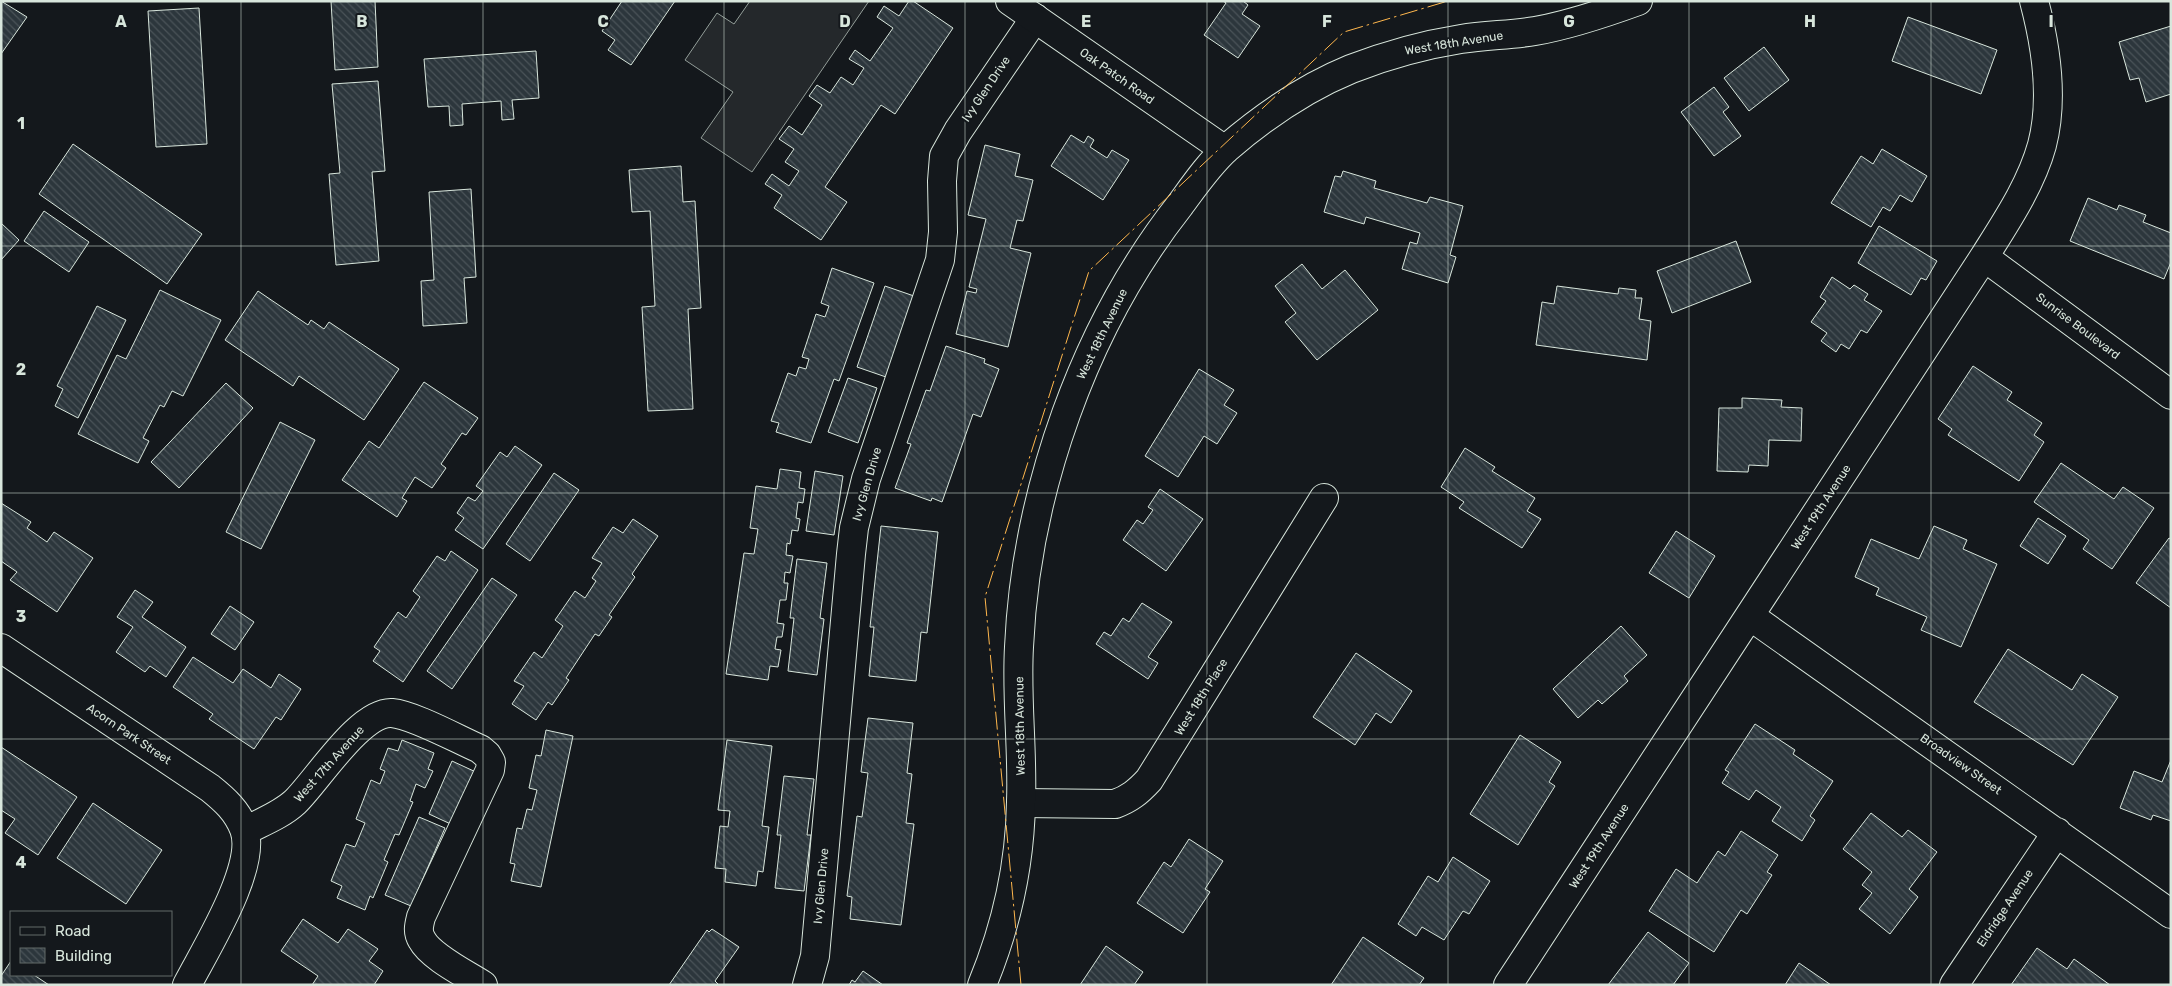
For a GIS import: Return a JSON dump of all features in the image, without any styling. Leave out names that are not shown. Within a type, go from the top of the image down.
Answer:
[{"type":"street","name":"Oak Patch Road","points":[[1010,1],[1225,150]]},
{"type":"street","name":"West 18th Avenue","points":[[982,985],[1004,926],[1016,864],[1022,803],[1019,649],[1023,596],[1030,547],[1045,482],[1064,420],[1092,350],[1120,293],[1164,225],[1225,150],[1262,121],[1302,94],[1348,70],[1406,49],[1462,39],[1536,31],[1590,18],[1638,1]]},
{"type":"street","name":"West 19th Avenue","points":[[1508,985],[1984,257],[2027,184],[2042,145],[2047,108],[2046,64],[2034,1]]},
{"type":"street","name":"Ivy Glen Drive","points":[[807,985],[815,956],[850,564],[860,502],[940,260],[943,232],[942,181],[944,156],[958,131],[1035,18]]},
{"type":"street","name":"Sunrise Boulevard","points":[[1984,257],[2171,395]]},
{"type":"street","name":"West 18th Place","points":[[1022,803],[1115,804],[1128,799],[1138,792],[1148,780],[1324,498]]},
{"type":"street","name":"Broadview Street","points":[[1750,616],[2171,914]]},
{"type":"street","name":"Acorn Park Street","points":[[1,648],[210,788],[226,800],[237,813],[245,831]]},
{"type":"street","name":"West 17th Avenue","points":[[245,831],[280,813],[293,803],[362,726],[377,716],[390,713],[405,716],[480,750],[487,755],[491,762],[490,770],[421,917],[418,930],[421,940],[429,949],[483,985]]},
{"type":"street","points":[[187,985],[233,895],[242,872],[247,849],[245,831]]},
{"type":"street","name":"Eldridge Avenue","points":[[1954,985],[2057,832]]},
{"type":"shaded area","points":[[750,1],[869,1],[752,172],[701,138],[733,92],[685,60],[717,13],[734,24]]},
{"type":"building","points":[[1,1],[27,17],[1,54]]},
{"type":"building","points":[[331,1],[375,1],[378,67],[335,70]]},
{"type":"building","points":[[622,1],[675,1],[631,65],[608,50],[615,40],[602,31]]},
{"type":"building","points":[[909,1],[913,1],[953,28],[895,114],[881,105],[825,187],[847,202],[821,240],[774,208],[782,195],[765,184],[772,174],[789,186],[799,171],[785,162],[794,149],[779,139],[789,126],[802,135],[822,105],[809,96],[817,85],[830,93],[841,77],[853,85],[864,68],[849,59],[855,50],[870,61],[893,28],[877,17],[884,6],[899,16]]},
{"type":"building","points":[[1223,1],[1243,1],[1248,5],[1242,14],[1260,26],[1238,58],[1204,35],[1226,3]]},
{"type":"building","points":[[199,8],[207,144],[156,147],[148,11]]},
{"type":"building","points":[[1908,17],[1997,50],[1981,94],[1892,61]]},
{"type":"building","points":[[2171,26],[2171,94],[2146,102],[2139,78],[2130,80],[2119,42]]},
{"type":"building","points":[[1764,47],[1789,80],[1749,111],[1724,78]]},
{"type":"building","points":[[536,51],[539,98],[512,100],[514,119],[502,120],[501,101],[462,104],[463,125],[450,126],[449,106],[428,107],[424,59]]},
{"type":"building","points":[[378,81],[385,171],[372,172],[379,261],[336,265],[329,174],[340,173],[332,84]]},
{"type":"building","points":[[1714,87],[1729,107],[1723,112],[1741,136],[1714,156],[1681,112]]},
{"type":"building","points":[[1071,135],[1084,143],[1088,136],[1094,140],[1090,147],[1107,158],[1112,150],[1129,160],[1103,200],[1051,166]]},
{"type":"building","points":[[73,144],[202,234],[167,284],[39,194]]},
{"type":"building","points":[[985,145],[1020,154],[1015,176],[1033,180],[1023,221],[1017,220],[1010,248],[1031,253],[1008,347],[956,334],[967,291],[976,293],[977,289],[969,287],[986,219],[968,215]]},
{"type":"building","points":[[1882,149],[1927,176],[1912,202],[1900,195],[1890,211],[1883,207],[1871,227],[1831,203],[1861,156],[1873,164]]},
{"type":"building","points":[[681,166],[683,202],[695,201],[701,308],[688,309],[693,409],[648,411],[642,307],[655,306],[650,211],[632,212],[629,170]]},
{"type":"building","points":[[1343,171],[1376,181],[1374,188],[1427,203],[1430,197],[1463,206],[1450,255],[1456,257],[1448,283],[1402,269],[1410,242],[1417,244],[1420,233],[1366,217],[1364,224],[1324,212],[1335,176],[1341,177]]},
{"type":"building","points":[[471,189],[476,277],[464,278],[467,323],[423,326],[421,281],[434,280],[429,192]]},
{"type":"building","points":[[2088,198],[2117,210],[2119,205],[2146,215],[2143,222],[2171,233],[2171,262],[2164,279],[2070,241]]},
{"type":"building","points":[[44,211],[89,242],[69,272],[24,241]]},
{"type":"building","points":[[1,223],[19,240],[1,260]]},
{"type":"building","points":[[1879,226],[1937,261],[1926,280],[1921,278],[1911,295],[1858,263]]},
{"type":"building","points":[[1736,241],[1751,282],[1672,313],[1657,271]]},
{"type":"building","points":[[1302,264],[1322,289],[1345,270],[1378,310],[1317,360],[1285,322],[1296,313],[1275,286]]},
{"type":"building","points":[[832,268],[874,283],[839,381],[834,379],[811,443],[776,432],[779,423],[771,421],[788,373],[796,376],[799,367],[806,369],[809,359],[802,357],[816,314],[825,317],[829,306],[821,303]]},
{"type":"building","points":[[1832,277],[1850,289],[1854,285],[1868,294],[1864,300],[1882,311],[1867,333],[1861,330],[1849,349],[1841,344],[1836,352],[1821,341],[1827,333],[1811,322],[1826,301],[1820,297]]},
{"type":"building","points":[[885,286],[914,296],[886,377],[857,367]]},
{"type":"building","points":[[1557,286],[1618,294],[1619,288],[1636,290],[1635,298],[1642,298],[1639,319],[1651,321],[1647,360],[1536,345],[1542,302],[1554,304]]},
{"type":"building","points":[[160,290],[221,320],[183,396],[172,391],[164,407],[160,405],[143,438],[149,441],[138,463],[78,434],[117,355],[126,359]]},
{"type":"building","points":[[258,291],[308,325],[311,320],[324,329],[329,322],[399,369],[364,420],[299,376],[293,386],[225,340]]},
{"type":"building","points":[[97,306],[126,320],[78,418],[55,406],[63,389],[57,386]]},
{"type":"building","points":[[946,346],[985,359],[984,363],[999,369],[981,417],[973,414],[942,502],[932,498],[931,501],[895,488],[911,444],[907,443],[926,390],[930,391]]},
{"type":"building","points":[[1973,366],[2012,392],[2007,400],[2042,423],[2034,435],[2044,442],[2019,481],[1948,435],[1952,429],[1938,419]]},
{"type":"building","points":[[1199,369],[1234,390],[1224,405],[1237,413],[1217,444],[1204,436],[1178,477],[1145,456]]},
{"type":"building","points":[[848,378],[877,388],[858,443],[828,432]]},
{"type":"building","points":[[424,382],[478,418],[466,435],[462,433],[441,464],[446,468],[432,488],[415,477],[402,498],[407,501],[397,517],[342,480],[369,441],[379,448]]},
{"type":"building","points":[[226,383],[253,408],[179,488],[151,462]]},
{"type":"building","points":[[1742,398],[1782,400],[1781,407],[1802,408],[1801,441],[1769,440],[1768,466],[1749,465],[1748,472],[1717,471],[1719,408],[1742,408]]},
{"type":"building","points":[[280,422],[315,440],[261,549],[226,532]]},
{"type":"building","points":[[515,446],[542,465],[483,549],[455,530],[464,518],[457,513],[468,497],[475,501],[483,491],[476,486],[500,452],[507,457]]},
{"type":"building","points":[[1465,448],[1495,467],[1492,471],[1535,498],[1527,511],[1541,519],[1522,548],[1459,508],[1464,502],[1441,487]]},
{"type":"building","points":[[2061,463],[2114,499],[2123,487],[2154,508],[2112,569],[2083,549],[2089,540],[2034,502]]},
{"type":"building","points":[[780,469],[801,472],[799,488],[805,489],[803,503],[798,502],[796,518],[800,519],[798,531],[792,530],[790,544],[787,543],[786,555],[793,556],[790,573],[785,572],[784,583],[788,583],[786,600],[780,600],[777,623],[784,624],[782,637],[777,637],[775,649],[781,650],[778,667],[770,666],[768,680],[726,674],[744,553],[754,554],[758,529],[750,528],[756,486],[777,489]]},
{"type":"building","points":[[815,471],[843,476],[834,535],[806,531]]},
{"type":"building","points":[[554,473],[579,490],[530,561],[506,544]]},
{"type":"building","points":[[1160,489],[1203,519],[1166,571],[1123,540],[1137,520],[1143,524],[1153,510],[1148,507]]},
{"type":"building","points":[[1,503],[31,522],[27,528],[47,542],[54,532],[93,558],[57,612],[10,580],[17,572],[1,561]]},
{"type":"building","points":[[2038,518],[2066,536],[2048,564],[2020,546]]},
{"type":"building","points":[[633,519],[658,536],[632,574],[635,577],[609,615],[612,617],[599,636],[595,634],[566,678],[569,680],[552,705],[548,702],[536,720],[512,704],[524,686],[514,681],[534,652],[542,658],[563,626],[555,620],[575,591],[585,598],[596,581],[592,578],[602,563],[592,558],[613,527],[623,533]]},
{"type":"building","points":[[881,526],[938,532],[927,633],[921,632],[916,681],[869,676],[874,627],[870,627]]},
{"type":"building","points":[[1934,526],[1967,540],[1963,549],[1997,564],[1961,647],[1921,630],[1927,617],[1876,595],[1879,588],[1855,577],[1871,539],[1919,559]]},
{"type":"building","points":[[1676,531],[1715,556],[1689,598],[1649,573]]},
{"type":"building","points":[[2169,538],[2171,539],[2171,608],[2136,583]]},
{"type":"building","points":[[451,551],[478,570],[403,682],[373,661],[380,651],[374,647],[398,612],[406,618],[420,597],[413,591],[437,556],[445,561]]},
{"type":"building","points":[[797,559],[827,563],[820,618],[824,619],[817,675],[788,671],[794,618],[790,618]]},
{"type":"building","points":[[492,578],[517,595],[452,689],[427,671]]},
{"type":"building","points":[[135,590],[153,602],[142,617],[186,647],[166,677],[150,666],[145,672],[116,652],[133,627],[117,617]]},
{"type":"building","points":[[1142,603],[1172,622],[1148,657],[1158,663],[1148,679],[1096,644],[1104,632],[1111,636],[1123,618],[1129,622]]},
{"type":"building","points":[[230,606],[254,622],[235,650],[211,634]]},
{"type":"building","points":[[1621,626],[1647,655],[1624,676],[1628,681],[1602,704],[1598,700],[1578,718],[1553,689]]},
{"type":"building","points":[[2008,649],[2072,690],[2082,674],[2118,697],[2073,765],[1974,702]]},
{"type":"building","points":[[1356,653],[1412,691],[1391,723],[1376,713],[1355,745],[1313,717]]},
{"type":"building","points":[[193,657],[233,683],[243,669],[271,688],[279,674],[301,689],[281,720],[276,717],[254,749],[209,719],[213,714],[173,687]]},
{"type":"building","points":[[868,718],[913,723],[907,773],[912,774],[906,823],[914,824],[901,925],[850,919],[852,897],[847,896],[857,816],[862,817],[868,773],[861,772]]},
{"type":"building","points":[[1755,724],[1795,750],[1793,754],[1833,781],[1810,816],[1815,820],[1802,841],[1772,821],[1781,807],[1756,790],[1749,800],[1722,783],[1729,772],[1725,770]]},
{"type":"building","points":[[546,730],[573,736],[541,887],[511,881],[515,864],[510,863],[517,828],[522,829],[527,809],[532,810],[537,790],[529,788],[536,755],[541,756]]},
{"type":"building","points":[[1520,735],[1561,762],[1549,782],[1555,786],[1518,845],[1470,814]]},
{"type":"building","points":[[402,740],[434,753],[428,769],[433,771],[425,788],[416,784],[410,801],[413,802],[399,835],[395,834],[384,860],[388,862],[373,898],[370,896],[365,910],[337,898],[342,886],[331,881],[346,844],[355,847],[365,823],[356,819],[371,780],[380,784],[385,771],[380,769],[388,748],[398,751]]},
{"type":"building","points":[[727,740],[772,746],[762,826],[769,827],[763,872],[758,871],[756,886],[725,882],[726,869],[715,868],[720,826],[728,827],[730,811],[718,810]]},
{"type":"building","points":[[1,747],[77,797],[38,855],[5,833],[15,819],[1,810]]},
{"type":"building","points":[[2171,760],[2171,821],[2153,815],[2151,820],[2120,808],[2134,771],[2162,782]]},
{"type":"building","points":[[452,761],[478,773],[455,826],[429,814]]},
{"type":"building","points":[[784,776],[814,779],[807,835],[811,835],[804,891],[775,888],[781,835],[777,835]]},
{"type":"building","points":[[93,803],[162,850],[126,904],[57,858]]},
{"type":"building","points":[[1871,813],[1902,837],[1908,830],[1937,852],[1909,889],[1918,897],[1890,934],[1859,909],[1872,893],[1862,885],[1872,872],[1843,849]]},
{"type":"building","points":[[419,817],[445,828],[411,906],[385,895]]},
{"type":"building","points":[[1741,831],[1778,855],[1767,872],[1772,875],[1747,914],[1741,910],[1714,952],[1649,911],[1676,869],[1697,883],[1718,851],[1725,856]]},
{"type":"building","points":[[1189,839],[1223,861],[1205,889],[1210,892],[1183,933],[1137,903],[1164,862],[1171,867]]},
{"type":"building","points":[[1453,857],[1490,881],[1469,914],[1463,911],[1444,940],[1422,927],[1416,936],[1398,924],[1428,876],[1438,882]]},
{"type":"building","points":[[303,919],[338,943],[348,929],[378,949],[369,961],[383,971],[374,985],[312,985],[318,976],[281,951]]},
{"type":"building","points":[[712,929],[739,947],[715,981],[719,985],[669,985],[707,930],[709,932]]},
{"type":"building","points":[[1648,932],[1689,963],[1673,985],[1608,985]]},
{"type":"building","points":[[1363,937],[1424,978],[1419,985],[1331,985]]},
{"type":"building","points":[[1106,946],[1143,972],[1134,985],[1080,985]]},
{"type":"building","points":[[2037,948],[2067,969],[2074,959],[2110,985],[2011,985]]},
{"type":"building","points":[[10,962],[10,976],[36,976],[49,985],[1,985],[1,976]]},
{"type":"building","points":[[1799,963],[1831,985],[1785,985]]},
{"type":"building","points":[[863,971],[883,985],[849,985],[852,980],[855,982]]},
{"type":"power","points":[[1021,985],[985,597],[1089,271],[1344,32],[1448,1]]}]
